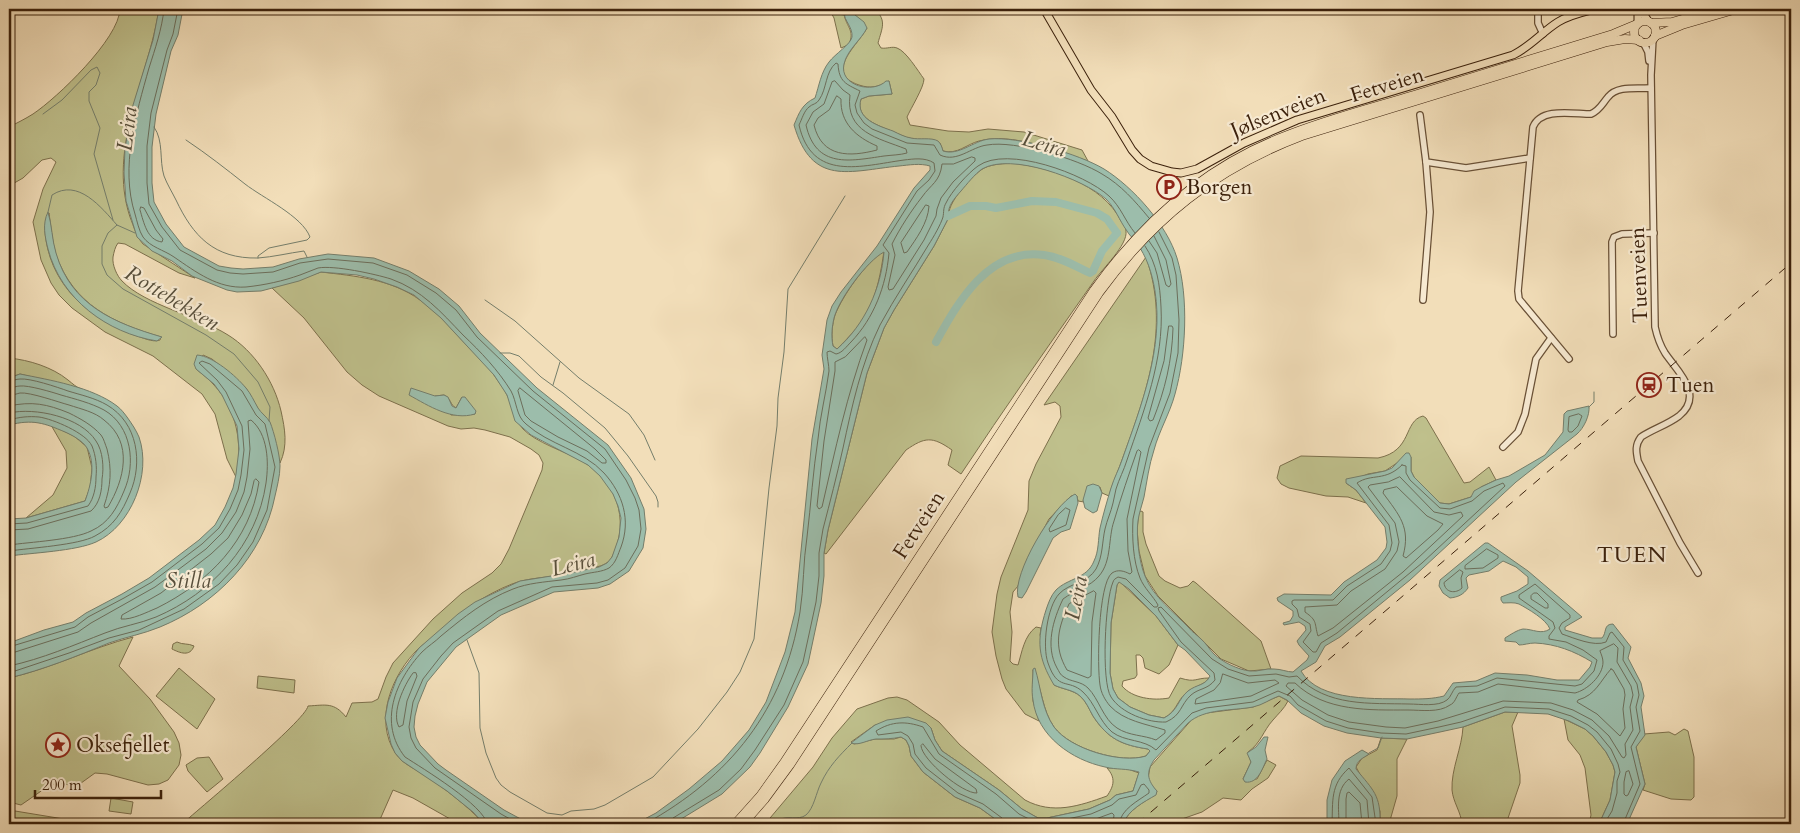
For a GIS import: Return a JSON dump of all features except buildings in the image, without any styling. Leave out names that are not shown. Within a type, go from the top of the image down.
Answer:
[{"type":"highway","points":[[1717,9],[1672,22],[1642,21],[1638,24],[1634,33],[1641,41],[1648,42],[1673,28],[1737,9]]},
{"type":"highway","points":[[1649,22],[1655,29],[1654,37]]},
{"type":"highway","name":"Fetveien","points":[[1164,214],[1190,188],[1229,163],[1285,136],[1623,31],[1638,24]]},
{"type":"highway","name":"Fetveien","points":[[1164,214],[1233,168],[1261,153],[1302,136],[1599,45],[1619,40],[1641,41]]},
{"type":"highway","points":[[1131,247],[1164,214]]},
{"type":"highway","name":"Fetveien","points":[[735,824],[760,796],[781,768],[1085,304],[1131,247]]},
{"type":"highway","name":"Fetveien","points":[[743,824],[786,771],[1089,307],[1131,247]]},
{"type":"main road","name":"Jølsenveien","points":[[1044,9],[1091,90],[1112,118],[1132,150],[1140,159],[1151,166],[1177,173],[1197,169],[1244,143],[1297,120],[1513,54],[1525,48],[1566,18],[1595,9]]},
{"type":"main road","points":[[1639,9],[1649,22]]},
{"type":"main road","points":[[1638,24],[1639,9]]},
{"type":"street","points":[[1538,9],[1538,24],[1543,34]]},
{"type":"street","name":"Tuenveien","points":[[1654,37],[1651,75],[1654,317],[1658,337],[1664,352],[1687,382],[1690,392],[1684,411],[1679,416],[1641,437],[1638,441],[1636,452],[1638,461],[1680,543],[1698,573]]},
{"type":"street","name":"Tuenveien","points":[[1641,41],[1648,52],[1651,75]]},
{"type":"street","points":[[1569,360],[1519,299],[1518,291],[1532,131],[1540,117],[1552,114],[1591,114],[1597,112],[1613,92],[1621,89],[1651,88]]},
{"type":"street","points":[[1420,115],[1430,212],[1423,300]]},
{"type":"street","points":[[1426,162],[1466,168],[1530,158]]},
{"type":"street","points":[[1613,334],[1612,242],[1614,237],[1622,234],[1654,233]]},
{"type":"street","points":[[1502,447],[1518,432],[1525,414],[1536,359],[1551,338]]},
{"type":"green space","points":[[120,9],[159,9],[126,139],[123,165],[124,191],[130,217],[137,235],[143,244],[195,278],[179,273],[125,244],[118,243],[113,257],[114,267],[122,281],[144,297],[228,335],[246,349],[268,378],[278,400],[284,424],[285,444],[280,463],[269,421],[260,412],[246,388],[212,359],[203,355],[196,369],[222,395],[233,416],[239,452],[236,477],[227,459],[215,414],[202,394],[153,356],[105,332],[72,308],[59,295],[51,283],[41,260],[33,222],[43,189],[56,162],[51,158],[42,160],[23,178],[9,186],[9,127],[33,114],[71,82],[98,51],[117,21]],"holes":[[[49,213],[56,255],[73,287],[84,299],[111,318],[143,332],[161,337],[160,340],[150,340],[119,329],[92,313],[69,292],[60,279],[48,250],[45,231]]]},
{"type":"green space","points":[[829,9],[875,9],[879,13],[882,29],[878,43],[881,48],[895,47],[900,50],[908,57],[924,79],[920,92],[907,117],[910,125],[948,131],[969,132],[988,129],[1024,132],[1082,150],[1088,161],[1049,148],[1006,139],[979,141],[953,152],[948,152],[943,151],[940,143],[907,138],[870,121],[861,112],[861,99],[869,96],[892,94],[889,81],[871,87],[859,85],[849,80],[844,73],[843,66],[851,50],[867,28],[844,12],[851,36],[848,45],[841,48],[834,18]]},
{"type":"green space","points":[[1011,163],[1058,173],[1089,187],[1113,208],[1126,228],[1126,237],[1114,257],[1094,281],[1060,329],[961,474],[948,465],[952,450],[939,442],[934,440],[924,441],[906,450],[826,554],[824,553],[828,530],[867,373],[884,328],[934,246],[949,217],[951,205],[960,192],[984,168]]},
{"type":"green space","points":[[884,251],[876,291],[867,313],[837,349],[833,346],[832,334],[835,315],[849,289],[870,263]]},
{"type":"green space","points":[[1146,257],[1153,283],[1156,335],[1147,385],[1109,496],[1102,493],[1100,487],[1083,500],[1084,502],[1078,501],[1077,496],[1071,496],[1049,519],[1026,562],[1018,586],[1013,592],[1010,612],[1012,632],[1010,661],[1018,665],[1024,644],[1029,635],[1036,627],[1041,628],[1040,635],[1054,685],[1080,696],[1099,724],[1116,740],[1150,751],[1146,756],[1123,758],[1097,753],[1072,742],[1062,735],[1050,720],[1033,670],[1033,701],[1039,721],[1025,714],[1006,689],[996,656],[992,632],[1001,577],[1028,510],[1029,481],[1061,417],[1060,406],[1055,402],[1044,405]]},
{"type":"green space","points":[[321,272],[385,283],[409,293],[436,313],[488,367],[505,392],[515,417],[523,429],[528,434],[582,461],[594,470],[604,479],[617,502],[620,515],[618,541],[613,555],[606,564],[570,573],[518,582],[483,598],[419,648],[409,659],[394,684],[386,712],[386,727],[389,741],[396,754],[456,798],[484,824],[459,824],[413,798],[393,790],[378,824],[182,824],[272,745],[303,714],[308,706],[325,705],[333,707],[342,712],[346,717],[352,703],[372,702],[378,699],[393,663],[433,619],[462,593],[492,573],[501,564],[542,470],[543,463],[539,455],[510,437],[474,428],[461,429],[448,426],[379,396],[362,385],[347,372],[304,318],[272,288]],"holes":[[[435,396],[446,396],[456,408],[462,397],[475,411],[475,414],[451,415]]]},
{"type":"green space","points":[[9,358],[32,362],[48,368],[62,375],[81,389],[20,374],[9,378]]},
{"type":"green space","points":[[1423,416],[1426,418],[1464,483],[1470,482],[1489,467],[1496,480],[1481,487],[1471,497],[1449,504],[1440,503],[1414,477],[1411,471],[1411,457],[1385,471],[1368,474],[1346,483],[1356,490],[1366,503],[1348,497],[1326,496],[1289,488],[1281,484],[1277,478],[1280,466],[1301,456],[1378,458],[1389,454],[1402,443],[1412,424]]},
{"type":"green space","points":[[51,425],[74,436],[87,447],[92,468],[90,488],[85,501],[26,518],[53,495],[67,468],[66,451]]},
{"type":"green space","points":[[1139,512],[1143,512],[1143,532],[1146,544],[1159,576],[1180,588],[1188,586],[1193,581],[1196,583],[1261,641],[1271,669],[1249,671],[1221,659],[1158,596],[1145,576],[1139,551],[1137,529]]},
{"type":"green space","points":[[1119,581],[1156,616],[1178,645],[1169,665],[1159,674],[1145,668],[1143,658],[1140,655],[1136,655],[1137,675],[1135,678],[1123,681],[1122,686],[1137,696],[1163,699],[1169,698],[1180,678],[1193,680],[1209,678],[1186,693],[1172,712],[1164,718],[1149,715],[1130,707],[1118,698],[1113,689],[1110,673],[1111,623]]},
{"type":"green space","points":[[133,637],[119,666],[150,699],[174,732],[179,743],[181,755],[179,765],[168,780],[159,784],[148,785],[107,774],[95,773],[77,786],[57,783],[47,787],[21,805],[9,802],[9,678],[41,669]]},
{"type":"green space","points":[[177,642],[194,646],[190,652],[181,653],[172,649],[173,644]]},
{"type":"green space","points":[[179,668],[215,699],[197,729],[156,696]]},
{"type":"green space","points":[[258,676],[295,680],[294,693],[257,688]]},
{"type":"green space","points":[[1279,696],[1288,701],[1256,745],[1248,752],[1251,762],[1243,779],[1257,779],[1267,760],[1276,765],[1268,778],[1252,789],[1241,800],[1223,798],[1202,812],[1182,819],[1176,824],[1123,824],[1132,810],[1156,794],[1157,791],[1149,783],[1150,767],[1194,717],[1206,713],[1253,707]]},
{"type":"green space","points":[[897,697],[907,700],[939,722],[960,745],[1025,800],[1035,805],[1056,808],[1076,806],[1107,796],[1113,779],[1107,768],[1125,768],[1139,773],[1133,791],[1116,795],[1110,800],[1089,809],[1047,818],[1038,818],[1022,809],[999,790],[942,751],[935,740],[931,728],[875,725],[851,742],[854,744],[875,739],[901,737],[906,740],[911,756],[923,772],[955,797],[980,808],[1002,824],[765,824],[813,767],[832,738],[857,709],[888,698]]},
{"type":"green space","points":[[1505,712],[1518,712],[1512,726],[1520,775],[1520,783],[1506,824],[1462,824],[1454,799],[1452,782],[1463,727]]},
{"type":"green space","points":[[1564,719],[1585,729],[1593,736],[1606,752],[1613,765],[1615,772],[1610,800],[1599,824],[1589,824],[1591,815],[1585,768],[1580,755],[1568,740]]},
{"type":"green space","points":[[1684,729],[1688,731],[1694,757],[1694,797],[1691,800],[1671,799],[1643,790],[1645,784],[1636,747],[1644,734],[1669,732],[1675,735]]},
{"type":"green space","points":[[1381,738],[1407,739],[1397,759],[1397,796],[1389,824],[1380,824],[1380,811],[1356,767],[1362,758],[1377,750]]},
{"type":"green space","points":[[209,757],[223,779],[207,792],[188,771],[186,765],[197,758]]},
{"type":"green space","points":[[111,798],[133,802],[131,814],[109,811]]},
{"type":"green space","points":[[9,810],[82,822],[92,824],[9,824]]},
{"type":"water","points":[[159,9],[183,9],[178,35],[171,51],[156,114],[152,147],[152,183],[154,202],[166,224],[184,247],[219,266],[231,268],[273,267],[299,259],[328,254],[374,258],[409,271],[439,289],[459,306],[480,333],[537,388],[608,445],[631,478],[644,509],[646,529],[643,548],[629,571],[610,584],[598,588],[554,592],[501,615],[456,647],[427,682],[418,704],[414,727],[420,745],[446,770],[504,810],[530,824],[484,824],[473,812],[447,791],[402,761],[395,753],[391,744],[385,718],[388,702],[397,678],[419,648],[458,614],[475,602],[520,581],[599,567],[607,563],[612,557],[619,537],[621,518],[613,494],[600,476],[588,465],[531,435],[515,421],[507,395],[494,375],[441,318],[414,295],[374,279],[357,275],[321,272],[299,281],[261,291],[237,292],[227,290],[192,276],[172,261],[152,251],[137,237],[126,201],[125,148],[133,105],[153,40]]},
{"type":"water","name":"Leira","points":[[850,11],[864,22],[867,28],[851,50],[844,64],[844,72],[847,78],[858,86],[866,87],[873,87],[889,81],[892,94],[869,96],[861,99],[860,106],[862,112],[870,121],[906,137],[938,141],[943,151],[955,152],[983,140],[1001,139],[1032,143],[1080,158],[1104,169],[1126,186],[1148,208],[1165,233],[1172,245],[1181,273],[1185,308],[1184,344],[1175,394],[1149,467],[1138,521],[1138,549],[1143,570],[1153,591],[1217,657],[1226,663],[1250,671],[1279,669],[1293,672],[1309,656],[1297,641],[1306,630],[1305,626],[1299,622],[1284,625],[1283,623],[1290,621],[1293,611],[1278,601],[1277,598],[1284,594],[1331,595],[1344,582],[1377,560],[1386,548],[1385,527],[1356,490],[1346,483],[1346,479],[1385,471],[1392,468],[1406,453],[1409,453],[1411,457],[1411,471],[1414,477],[1440,503],[1449,504],[1471,497],[1474,491],[1481,487],[1509,476],[1545,455],[1563,432],[1564,414],[1567,411],[1589,406],[1586,421],[1577,434],[1516,482],[1410,580],[1340,637],[1325,646],[1316,662],[1301,671],[1321,689],[1335,694],[1382,699],[1423,699],[1444,696],[1453,683],[1476,681],[1495,673],[1527,675],[1557,680],[1579,680],[1592,662],[1572,651],[1550,645],[1535,643],[1519,645],[1516,642],[1505,641],[1505,638],[1523,629],[1540,632],[1550,629],[1541,618],[1517,603],[1503,603],[1501,600],[1501,597],[1517,591],[1528,584],[1528,577],[1516,567],[1503,561],[1489,571],[1469,575],[1466,578],[1468,588],[1460,595],[1450,598],[1443,593],[1439,586],[1440,580],[1485,543],[1488,543],[1528,571],[1582,617],[1565,627],[1565,630],[1592,638],[1602,638],[1606,627],[1613,624],[1631,647],[1628,658],[1641,683],[1644,696],[1641,707],[1645,735],[1636,747],[1645,784],[1627,824],[1599,824],[1610,800],[1615,772],[1606,752],[1585,729],[1548,714],[1505,712],[1463,727],[1407,739],[1381,738],[1347,733],[1324,726],[1301,713],[1287,700],[1279,696],[1253,707],[1210,712],[1188,723],[1154,760],[1149,776],[1151,783],[1157,791],[1156,795],[1132,811],[1123,824],[1002,824],[980,808],[955,797],[923,772],[911,756],[906,740],[901,737],[876,739],[857,744],[851,743],[875,725],[887,720],[908,717],[926,723],[931,728],[935,740],[942,751],[999,790],[1022,809],[1038,818],[1047,818],[1089,809],[1110,800],[1116,795],[1133,791],[1139,772],[1105,767],[1080,759],[1058,744],[1041,725],[1033,700],[1033,669],[1035,668],[1047,713],[1054,727],[1062,735],[1084,748],[1110,756],[1136,758],[1146,756],[1150,751],[1116,740],[1099,724],[1080,696],[1075,692],[1054,685],[1042,658],[1040,640],[1043,621],[1053,594],[1061,586],[1087,571],[1096,557],[1100,528],[1112,484],[1143,398],[1154,355],[1157,312],[1152,278],[1140,248],[1106,199],[1081,183],[1064,176],[1028,166],[1010,164],[995,165],[982,169],[954,200],[950,206],[949,217],[934,246],[884,328],[867,373],[828,530],[824,553],[821,603],[808,664],[788,707],[750,767],[722,794],[673,824],[635,824],[656,813],[689,789],[722,761],[749,730],[766,702],[785,652],[795,612],[812,439],[824,369],[822,355],[827,320],[832,306],[841,292],[877,246],[914,188],[930,170],[930,166],[918,164],[849,172],[834,171],[822,167],[811,158],[802,145],[794,125],[804,106],[815,98],[826,66],[849,43],[852,37],[844,12]],"holes":[[[884,252],[879,279],[870,305],[856,328],[837,349],[833,346],[832,335],[833,321],[837,310],[862,272]],[[1119,582],[1129,589],[1156,616],[1178,645],[1210,676],[1203,683],[1188,691],[1172,712],[1164,718],[1149,715],[1130,707],[1118,698],[1113,689],[1110,673],[1111,623]]]},
{"type":"water","points":[[48,212],[56,253],[63,271],[83,299],[111,318],[144,332],[162,337],[157,341],[138,337],[121,330],[104,322],[75,298],[63,283],[54,267],[48,249],[45,226]]},
{"type":"water","name":"Stilla","points":[[197,355],[210,359],[224,367],[236,378],[248,390],[258,408],[272,426],[279,456],[280,474],[269,518],[260,539],[234,576],[218,592],[181,617],[160,627],[109,643],[47,667],[9,678],[9,643],[73,622],[122,594],[149,578],[199,540],[215,525],[233,488],[239,449],[237,426],[222,395],[214,384],[196,369],[194,364]]},
{"type":"water","name":"Stilla","points":[[20,374],[70,385],[107,399],[122,411],[139,437],[143,467],[135,497],[128,512],[119,524],[96,542],[65,550],[9,556],[9,519],[26,518],[85,501],[92,474],[90,454],[83,443],[74,437],[51,426],[38,423],[25,422],[9,425],[9,378]]},
{"type":"water","points":[[411,388],[435,396],[444,395],[448,397],[452,406],[456,408],[462,397],[465,397],[476,411],[475,414],[458,416],[441,411],[409,395]]},
{"type":"water","points":[[1093,484],[1099,486],[1102,493],[1097,511],[1093,513],[1085,508],[1083,500],[1087,486]]},
{"type":"water","points":[[1075,494],[1078,503],[1070,529],[1061,532],[1053,538],[1026,592],[1022,598],[1018,597],[1021,573],[1036,541],[1056,512]]},
{"type":"water","points":[[1264,737],[1268,737],[1265,750],[1267,759],[1256,778],[1253,781],[1245,782],[1243,779],[1251,762],[1247,753],[1256,747]]},
{"type":"water","points":[[1362,750],[1369,754],[1359,761],[1356,769],[1375,794],[1379,806],[1380,824],[1327,824],[1327,800],[1332,780],[1345,761]]},
{"type":"waterway","points":[[834,9],[837,14],[845,15]]},
{"type":"waterway","points":[[43,114],[62,100],[91,70],[97,67],[100,73],[96,85],[89,92],[89,101],[100,128],[94,154],[113,220]]},
{"type":"waterway","points":[[154,127],[159,138],[164,176],[190,224],[207,243],[217,250],[243,257],[258,258],[304,251],[307,257]]},
{"type":"waterway","points":[[186,140],[245,184],[291,215],[306,229],[310,237],[307,240],[269,248],[258,258]]},
{"type":"waterway","points":[[48,212],[52,195],[71,190],[80,192],[96,203],[117,225]]},
{"type":"waterway","points":[[467,640],[479,673],[480,728],[486,753],[496,778],[510,792],[547,813],[562,815],[571,811],[594,809],[605,805],[653,777],[698,729],[740,672],[754,639],[777,426],[788,289],[845,196]]},
{"type":"waterway","points":[[948,216],[970,206],[996,208],[1032,201],[1056,202],[1097,213],[1107,219],[1117,233]]},
{"type":"waterway","name":"Rottebekken","points":[[135,233],[117,225],[108,233],[102,246],[102,264],[107,275],[123,289],[206,335],[234,354],[258,382],[270,407],[269,421]]},
{"type":"waterway","points":[[936,342],[965,295],[991,268],[1007,260],[1024,255],[1044,255],[1062,260],[1090,273],[1093,271],[1102,251],[1117,233]]},
{"type":"waterway","points":[[485,300],[515,321],[579,378],[629,414],[644,435],[655,460]]},
{"type":"waterway","points":[[500,353],[510,353],[519,356],[541,377],[605,428],[628,456],[656,496],[658,507]]},
{"type":"waterway","points":[[553,385],[560,362]]},
{"type":"waterway","points":[[1589,407],[1594,402],[1594,392]]},
{"type":"waterway","points":[[1369,753],[1378,748],[1382,737]]},
{"type":"waterway","points":[[779,824],[779,820],[800,818],[809,812],[827,771],[852,743]]},
{"type":"railway","points":[[1137,824],[1791,263]]},
{"type":"place","name":"Borgen","points":[[1169,187]]},
{"type":"place","name":"Tuen","points":[[1649,385]]},
{"type":"place","name":"Oksefjellet","points":[[58,745]]},
{"type":"district","name":"TUEN","points":[[1632,555]]}]
